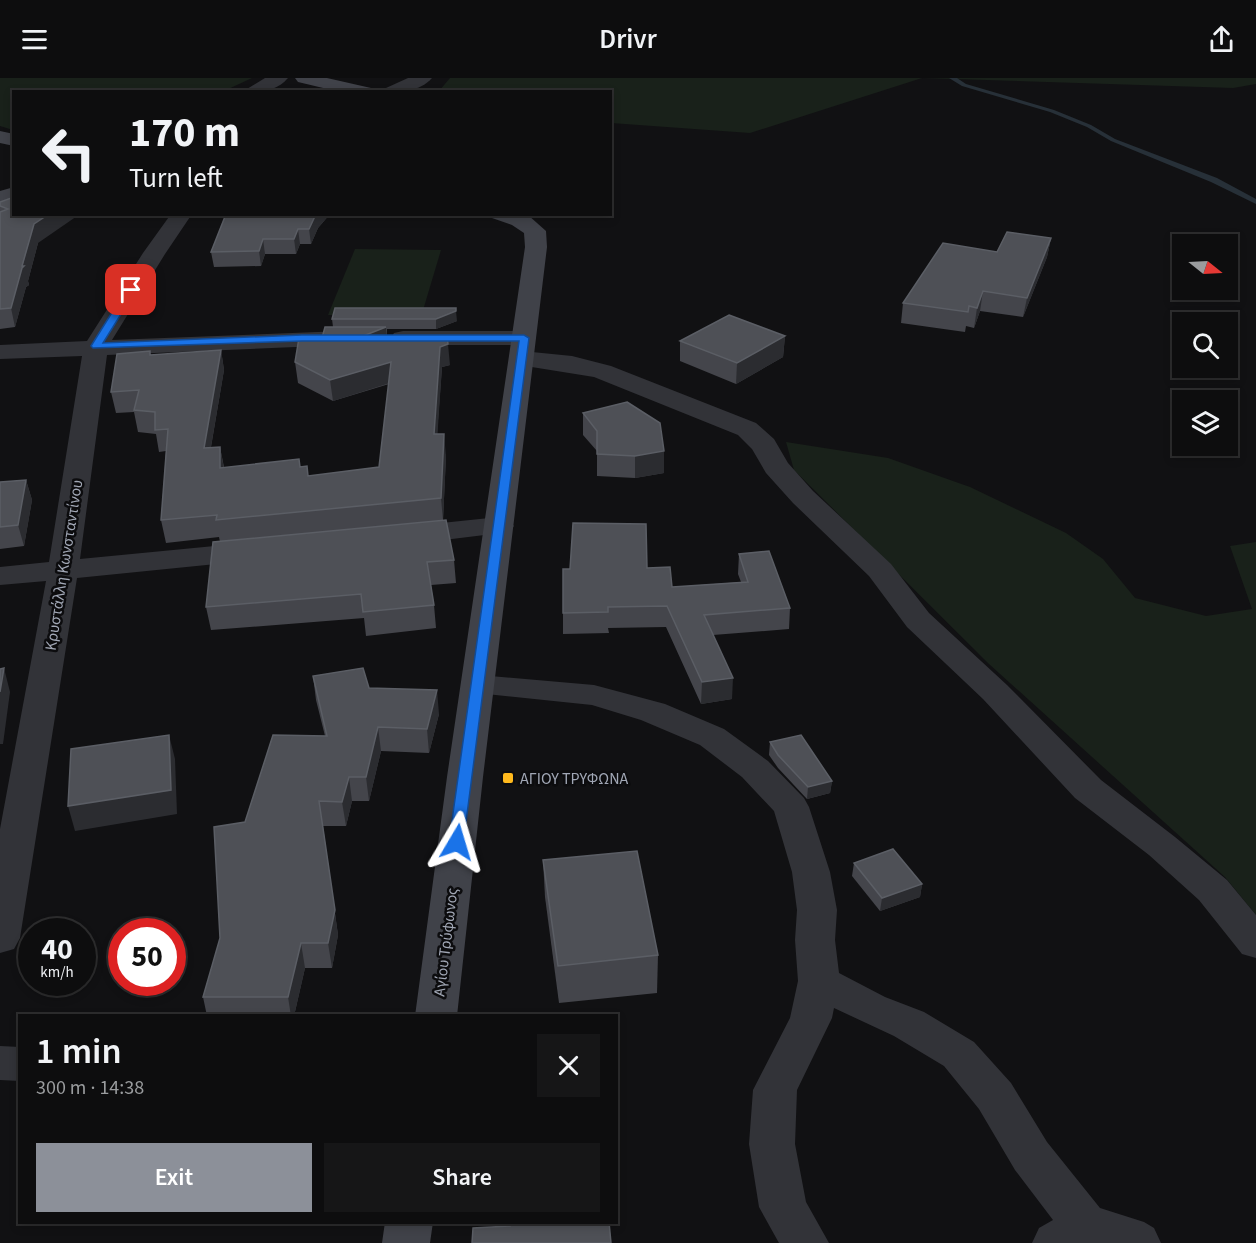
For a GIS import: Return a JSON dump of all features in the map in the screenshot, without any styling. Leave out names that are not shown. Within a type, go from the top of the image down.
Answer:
[{"type":"main road","points":[[304,78],[356,90]]},
{"type":"main road","name":"Αγίου Τρύφωνος","points":[[436,1014],[537,247],[535,231],[520,220],[506,216]]},
{"type":"main road","points":[[406,1243],[409,1224]]},
{"type":"street","points":[[255,90],[279,78]]},
{"type":"street","points":[[396,90],[423,78]]},
{"type":"street","name":"Κρυστάλλη Κωνσταντίνου","points":[[0,938],[63,571],[96,346],[154,253],[181,216]]},
{"type":"street","points":[[0,352],[96,346],[372,338],[523,348],[602,371],[747,429],[764,445],[776,467],[803,497],[880,570],[918,620],[994,692],[1088,789],[1162,846],[1213,890],[1256,943]]},
{"type":"street","points":[[382,538],[499,526]]},
{"type":"street","points":[[0,576],[287,548]]},
{"type":"street","points":[[479,685],[594,695],[644,709],[712,737],[755,769],[791,807],[812,872],[817,909],[814,940],[819,981],[811,1017],[775,1090],[772,1144],[783,1207],[805,1243]]},
{"type":"street","points":[[819,981],[870,1008],[909,1024],[959,1054],[995,1096],[1031,1155],[1071,1234],[1126,1237],[1137,1243]]},
{"type":"street","points":[[0,1063],[18,1064]]},
{"type":"shaded area","points":[[0,78],[252,78],[226,90],[12,90],[12,130],[0,126]]},
{"type":"shaded area","points":[[450,78],[922,78],[750,133],[612,123],[612,90],[440,90]]},
{"type":"shaded area","points":[[922,78],[1256,78],[1256,84],[1233,88]]},
{"type":"shaded area","points":[[355,249],[441,250],[421,317],[328,315]]},
{"type":"shaded area","points":[[786,442],[888,458],[970,487],[1066,533],[1103,559],[1135,598],[1206,616],[1252,609],[1230,546],[1256,542],[1256,915],[1225,877],[989,664],[794,470]]},
{"type":"building","points":[[12,198],[12,216],[46,216],[34,224],[11,308],[0,309],[0,212],[8,209],[0,206],[0,202]]},
{"type":"building","points":[[225,216],[315,216],[309,229],[298,229],[294,239],[263,239],[259,251],[211,252]]},
{"type":"building","points":[[1007,232],[1051,238],[1027,298],[983,291],[977,308],[969,306],[968,312],[903,303],[943,243],[997,252]]},
{"type":"building","points":[[335,308],[456,308],[456,311],[436,319],[332,319]]},
{"type":"building","points":[[729,315],[785,336],[737,363],[680,341]]},
{"type":"building","points":[[325,327],[386,327],[358,338],[447,337],[448,344],[440,347],[434,434],[444,434],[441,498],[216,520],[217,515],[161,520],[168,429],[155,430],[155,412],[134,410],[139,390],[111,392],[117,354],[150,351],[150,355],[221,350],[204,448],[220,447],[220,468],[299,459],[300,467],[307,466],[308,476],[379,467],[391,362],[330,380],[295,362],[299,338],[322,338]]},
{"type":"building","points":[[627,402],[660,423],[664,451],[635,456],[597,454],[597,431],[583,413]]},
{"type":"building","points":[[26,480],[18,525],[0,527],[0,482]]},
{"type":"building","points":[[446,520],[454,560],[427,562],[434,605],[363,612],[361,594],[206,607],[213,542]]},
{"type":"building","points":[[573,523],[646,524],[647,568],[670,567],[672,587],[748,582],[739,554],[769,551],[790,608],[704,615],[733,678],[702,682],[667,606],[608,607],[608,612],[563,613],[563,569],[570,569]]},
{"type":"building","points":[[4,668],[0,692],[0,669]]},
{"type":"building","points":[[363,668],[369,688],[437,690],[427,729],[378,727],[366,777],[349,777],[342,802],[319,801],[335,910],[328,943],[301,943],[288,997],[203,997],[220,938],[214,827],[245,822],[273,735],[327,736],[313,676]]},
{"type":"building","points":[[169,735],[171,790],[68,806],[71,749]]},
{"type":"building","points":[[801,735],[832,781],[808,787],[778,755],[770,742]]},
{"type":"building","points":[[893,849],[922,884],[882,898],[854,863]]},
{"type":"building","points":[[637,851],[658,955],[558,966],[543,860]]},
{"type":"building","points":[[510,1224],[609,1224],[611,1243],[472,1243],[473,1228],[510,1226]]},
{"type":"waterway","points":[[952,78],[964,85],[1052,111],[1089,126],[1113,140],[1214,180],[1256,202]]},
{"type":"place","name":"ΑΓΙΟΥ ΤΡΥΦΩΝΑ","points":[[508,778]]},
{"type":"route","points":[[131,290],[96,346],[302,338],[524,338],[457,842]]}]
